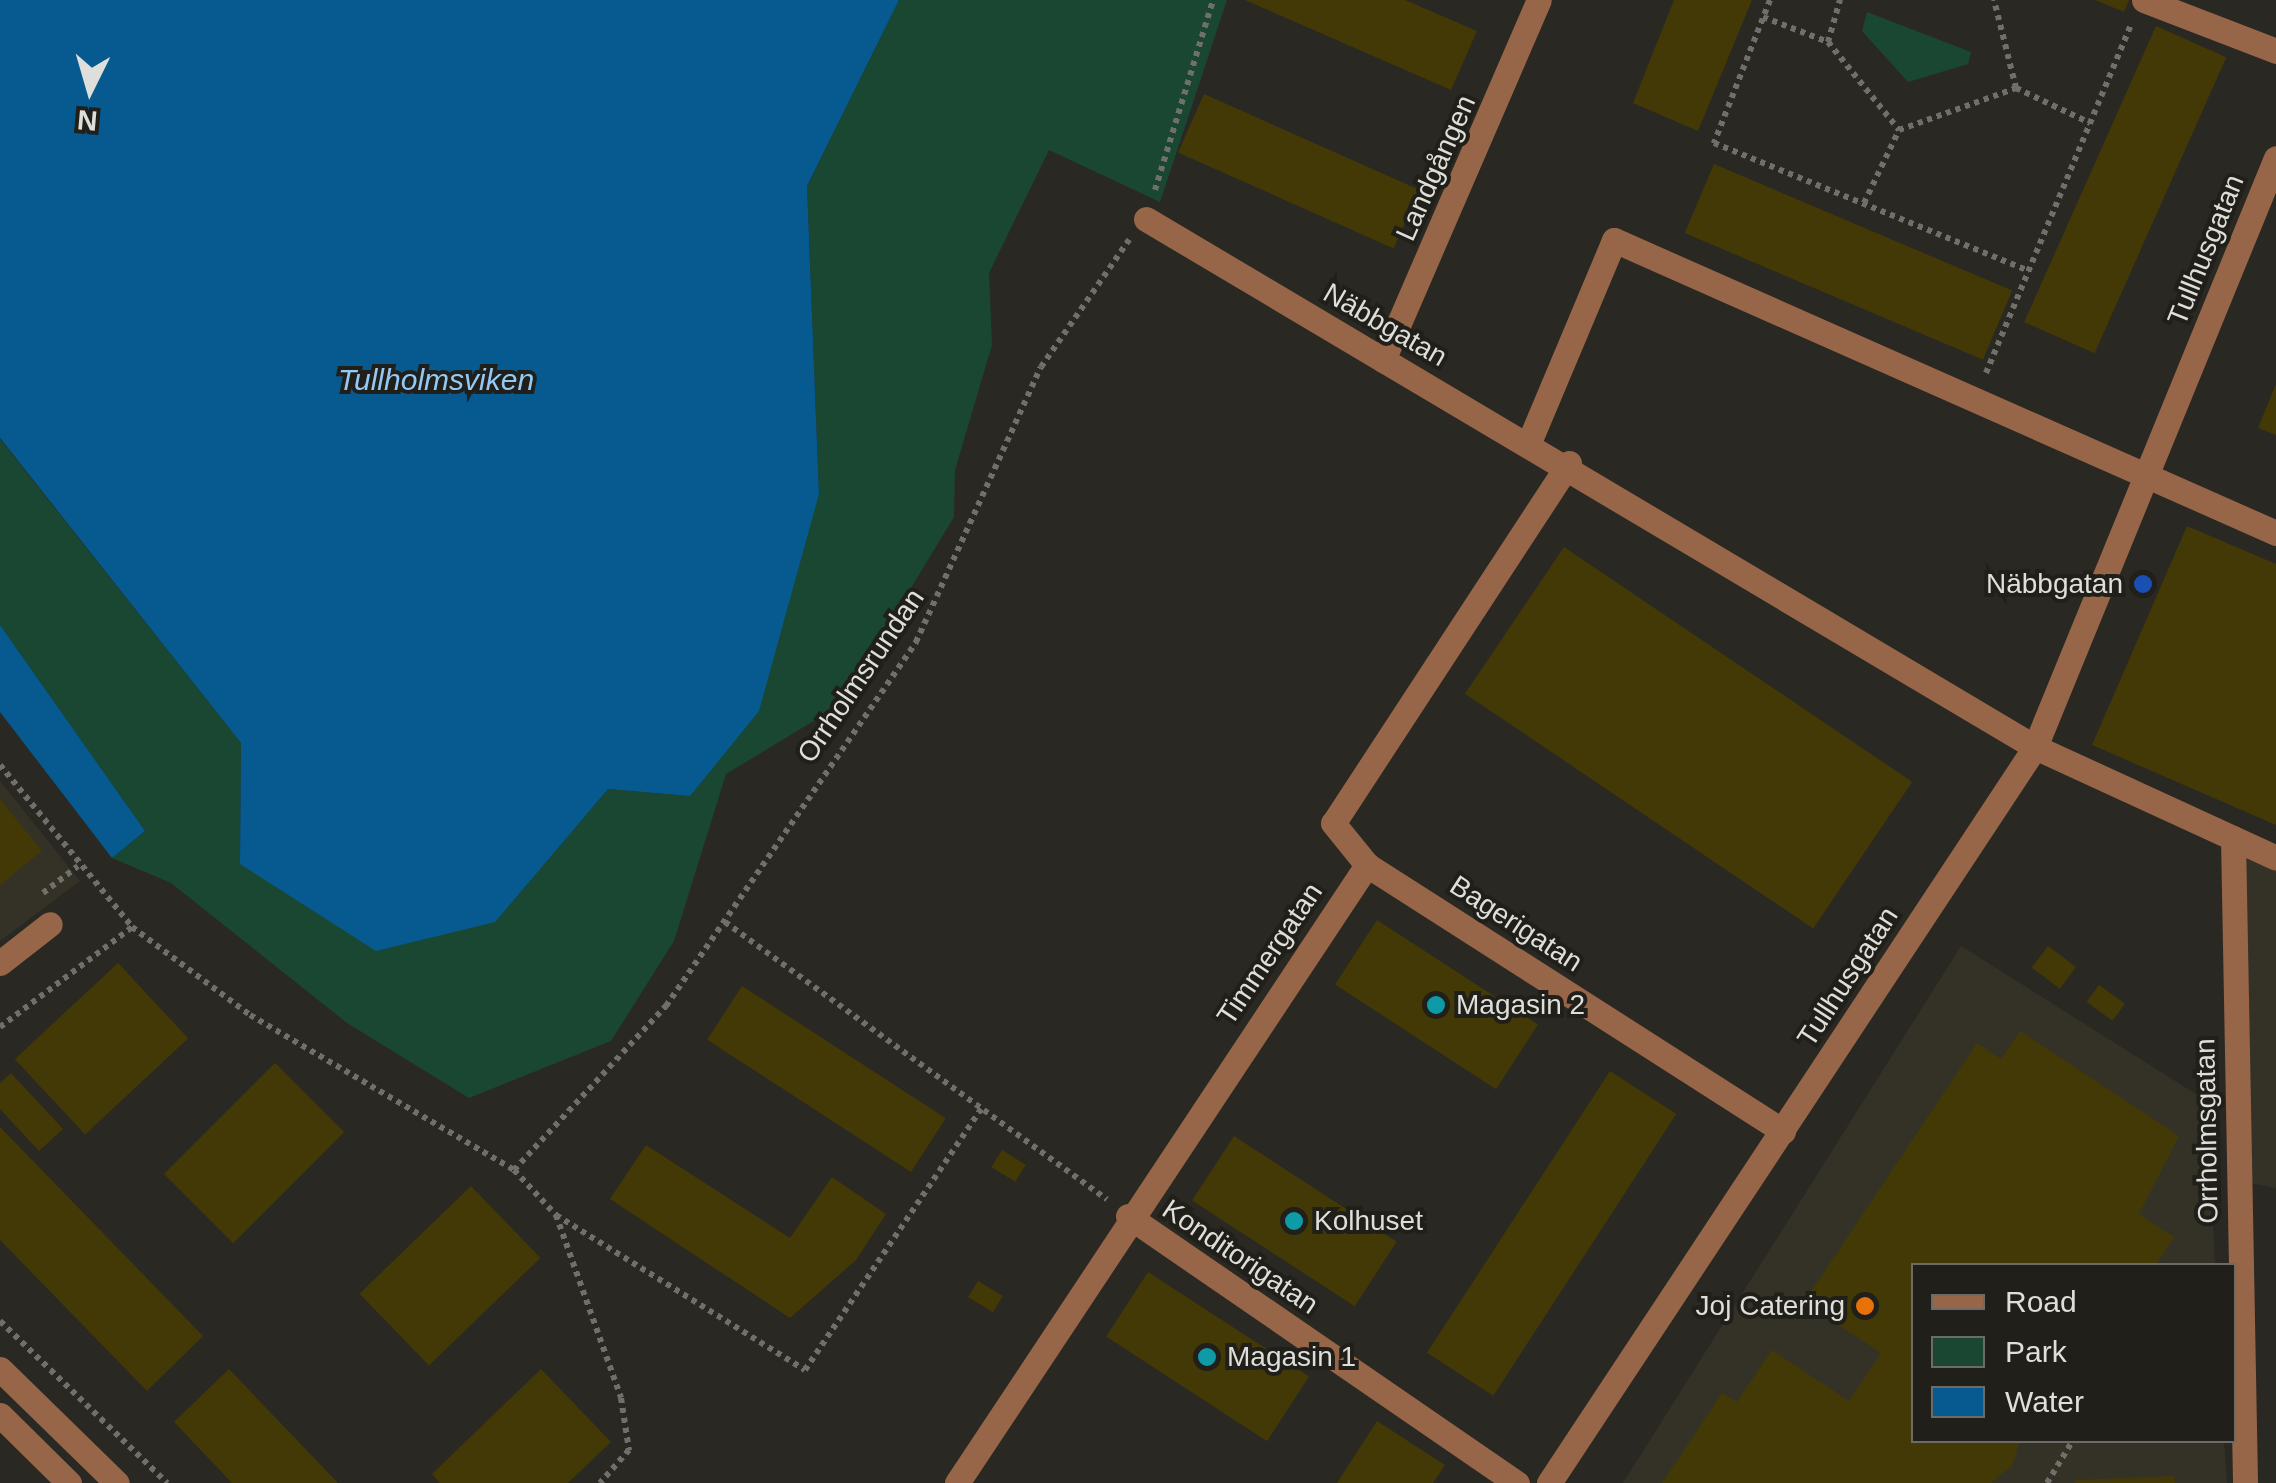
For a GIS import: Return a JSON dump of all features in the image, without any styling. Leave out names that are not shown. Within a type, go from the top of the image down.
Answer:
[{"type":"street","name":"Landgången","points":[[1384,360],[1539,0]]},
{"type":"street","points":[[2139,9],[2276,51]]},
{"type":"street","name":"Tullhusgatan","points":[[1549,1483],[2035,746],[2276,158]]},
{"type":"street","name":"Näbbgatan","points":[[1146,219],[1384,360],[1530,440],[2035,746],[2276,858]]},
{"type":"street","points":[[1530,440],[1614,240],[1978,395],[2276,533]]},
{"type":"street","points":[[1368,865],[1333,824],[1569,464]]},
{"type":"street","name":"Orrholmsgatan","points":[[2233,838],[2245,1483]]},
{"type":"street","name":"Bagerigatan","points":[[1368,865],[1783,1131]]},
{"type":"street","name":"Timmergatan","points":[[957,1483],[1128,1216],[1368,865]]},
{"type":"street","points":[[0,963],[50,924]]},
{"type":"street","name":"Konditorigatan","points":[[1128,1216],[1517,1483]]},
{"type":"street","points":[[0,1369],[116,1483]]},
{"type":"street","points":[[0,1415],[68,1483]]},
{"type":"path","name":"Orrholmsrundan","points":[[514,1170],[630,1050],[725,922],[916,642],[1060,333],[1146,219],[1213,0]]},
{"type":"path","points":[[1770,0],[1714,142],[2028,270]]},
{"type":"path","points":[[1828,42],[1840,0]]},
{"type":"path","points":[[1994,0],[2016,88]]},
{"type":"path","points":[[1978,395],[2139,9]]},
{"type":"path","points":[[1764,17],[1828,42],[1899,130]]},
{"type":"path","points":[[1864,204],[1899,130],[2016,88],[2090,124]]},
{"type":"path","points":[[0,765],[132,927],[250,1015],[473,1151],[514,1170],[556,1216],[805,1370],[981,1109]]},
{"type":"path","points":[[725,922],[1128,1216]]},
{"type":"path","points":[[0,1027],[132,927]]},
{"type":"path","points":[[556,1216],[621,1398],[629,1450],[600,1483]]},
{"type":"path","points":[[0,1321],[167,1483]]},
{"type":"path","points":[[2047,1483],[2072,1443]]},
{"type":"shaded area","points":[[0,781],[80,881],[0,941]]},
{"type":"shaded area","points":[[2241,851],[2276,867],[2276,1188],[2245,1182]]},
{"type":"shaded area","points":[[1961,946],[2207,1101],[2215,1263],[1911,1263],[1911,1443],[2224,1443],[2227,1483],[1623,1483]]},
{"type":"green space","points":[[899,0],[1227,0],[1160,202],[1049,150],[989,273],[992,345],[955,470],[954,517],[840,705],[726,774],[674,941],[611,1041],[469,1098],[347,1023],[171,883],[112,858],[145,831],[0,625],[0,439],[241,743],[240,864],[494,922],[608,789],[690,796],[819,494],[807,186]]},
{"type":"green space","points":[[1867,12],[1971,52],[1968,64],[1908,82],[1862,31]]},
{"type":"water","name":"Tullholmsviken","points":[[0,0],[899,0],[807,186],[819,494],[759,711],[690,796],[608,789],[495,922],[376,951],[240,864],[241,743],[0,438]]},
{"type":"water","points":[[0,625],[145,831],[112,858],[0,712]]},
{"type":"building","points":[[1245,0],[1405,0],[1477,31],[1451,90]]},
{"type":"building","points":[[1674,0],[1752,0],[1698,131],[1633,103]]},
{"type":"building","points":[[2095,0],[2129,0],[2124,12]]},
{"type":"building","points":[[2156,26],[2226,57],[2095,353],[2024,322]]},
{"type":"building","points":[[1204,94],[1420,190],[1394,248],[1178,152]]},
{"type":"building","points":[[1714,164],[2012,291],[1983,360],[1685,233]]},
{"type":"building","points":[[2276,384],[2276,435],[2258,428]]},
{"type":"building","points":[[2187,526],[2276,564],[2276,825],[2092,745]]},
{"type":"building","points":[[1564,547],[1912,782],[1813,929],[1465,694]]},
{"type":"building","points":[[0,799],[42,851],[0,885]]},
{"type":"building","name":"Magasin 2","points":[[1377,920],[1538,1025],[1496,1089],[1335,985]]},
{"type":"building","points":[[2048,946],[2076,967],[2060,989],[2032,968]]},
{"type":"building","points":[[118,963],[188,1038],[85,1134],[15,1059]]},
{"type":"building","points":[[2099,985],[2125,1004],[2113,1021],[2087,1002]]},
{"type":"building","points":[[742,986],[946,1118],[911,1172],[707,1040]]},
{"type":"building","points":[[2020,1031],[2179,1136],[2139,1214],[2174,1237],[2157,1263],[1911,1263],[1911,1443],[2019,1443],[2012,1466],[1991,1483],[1662,1483],[1722,1393],[1737,1402],[1772,1350],[1849,1401],[1881,1353],[1804,1302],[1977,1043],[2001,1059]]},
{"type":"building","points":[[275,1063],[344,1132],[233,1243],[164,1174]]},
{"type":"building","points":[[1610,1071],[1676,1114],[1493,1396],[1427,1353]]},
{"type":"building","points":[[11,1073],[63,1129],[39,1151],[0,1109],[0,1083]]},
{"type":"building","points":[[0,1127],[203,1336],[147,1391],[0,1240]]},
{"type":"building","name":"Kolhuset","points":[[1234,1136],[1397,1242],[1355,1306],[1192,1201]]},
{"type":"building","points":[[646,1145],[790,1238],[832,1177],[886,1214],[856,1260],[790,1318],[610,1199]]},
{"type":"building","points":[[1002,1150],[1026,1165],[1015,1182],[991,1167]]},
{"type":"building","points":[[471,1186],[540,1258],[429,1366],[360,1294]]},
{"type":"building","name":"Magasin 1","points":[[1148,1272],[1309,1377],[1267,1441],[1106,1337]]},
{"type":"building","points":[[978,1281],[1003,1296],[993,1312],[968,1297]]},
{"type":"building","points":[[229,1369],[338,1483],[232,1483],[174,1422]]},
{"type":"building","points":[[541,1369],[611,1442],[568,1483],[440,1483],[432,1474]]},
{"type":"building","points":[[1377,1421],[1445,1465],[1433,1483],[1337,1483]]},
{"type":"building","points":[[2174,1476],[2175,1483],[2075,1483],[2075,1480]]},
{"type":"place","name":"Näbbgatan","points":[[2143,584]]},
{"type":"place","name":"Magasin 2","points":[[1436,1005]]},
{"type":"place","name":"Kolhuset","points":[[1294,1221]]},
{"type":"place","name":"Joj Catering","points":[[1865,1306]]},
{"type":"place","name":"Magasin 1","points":[[1207,1357]]}]
